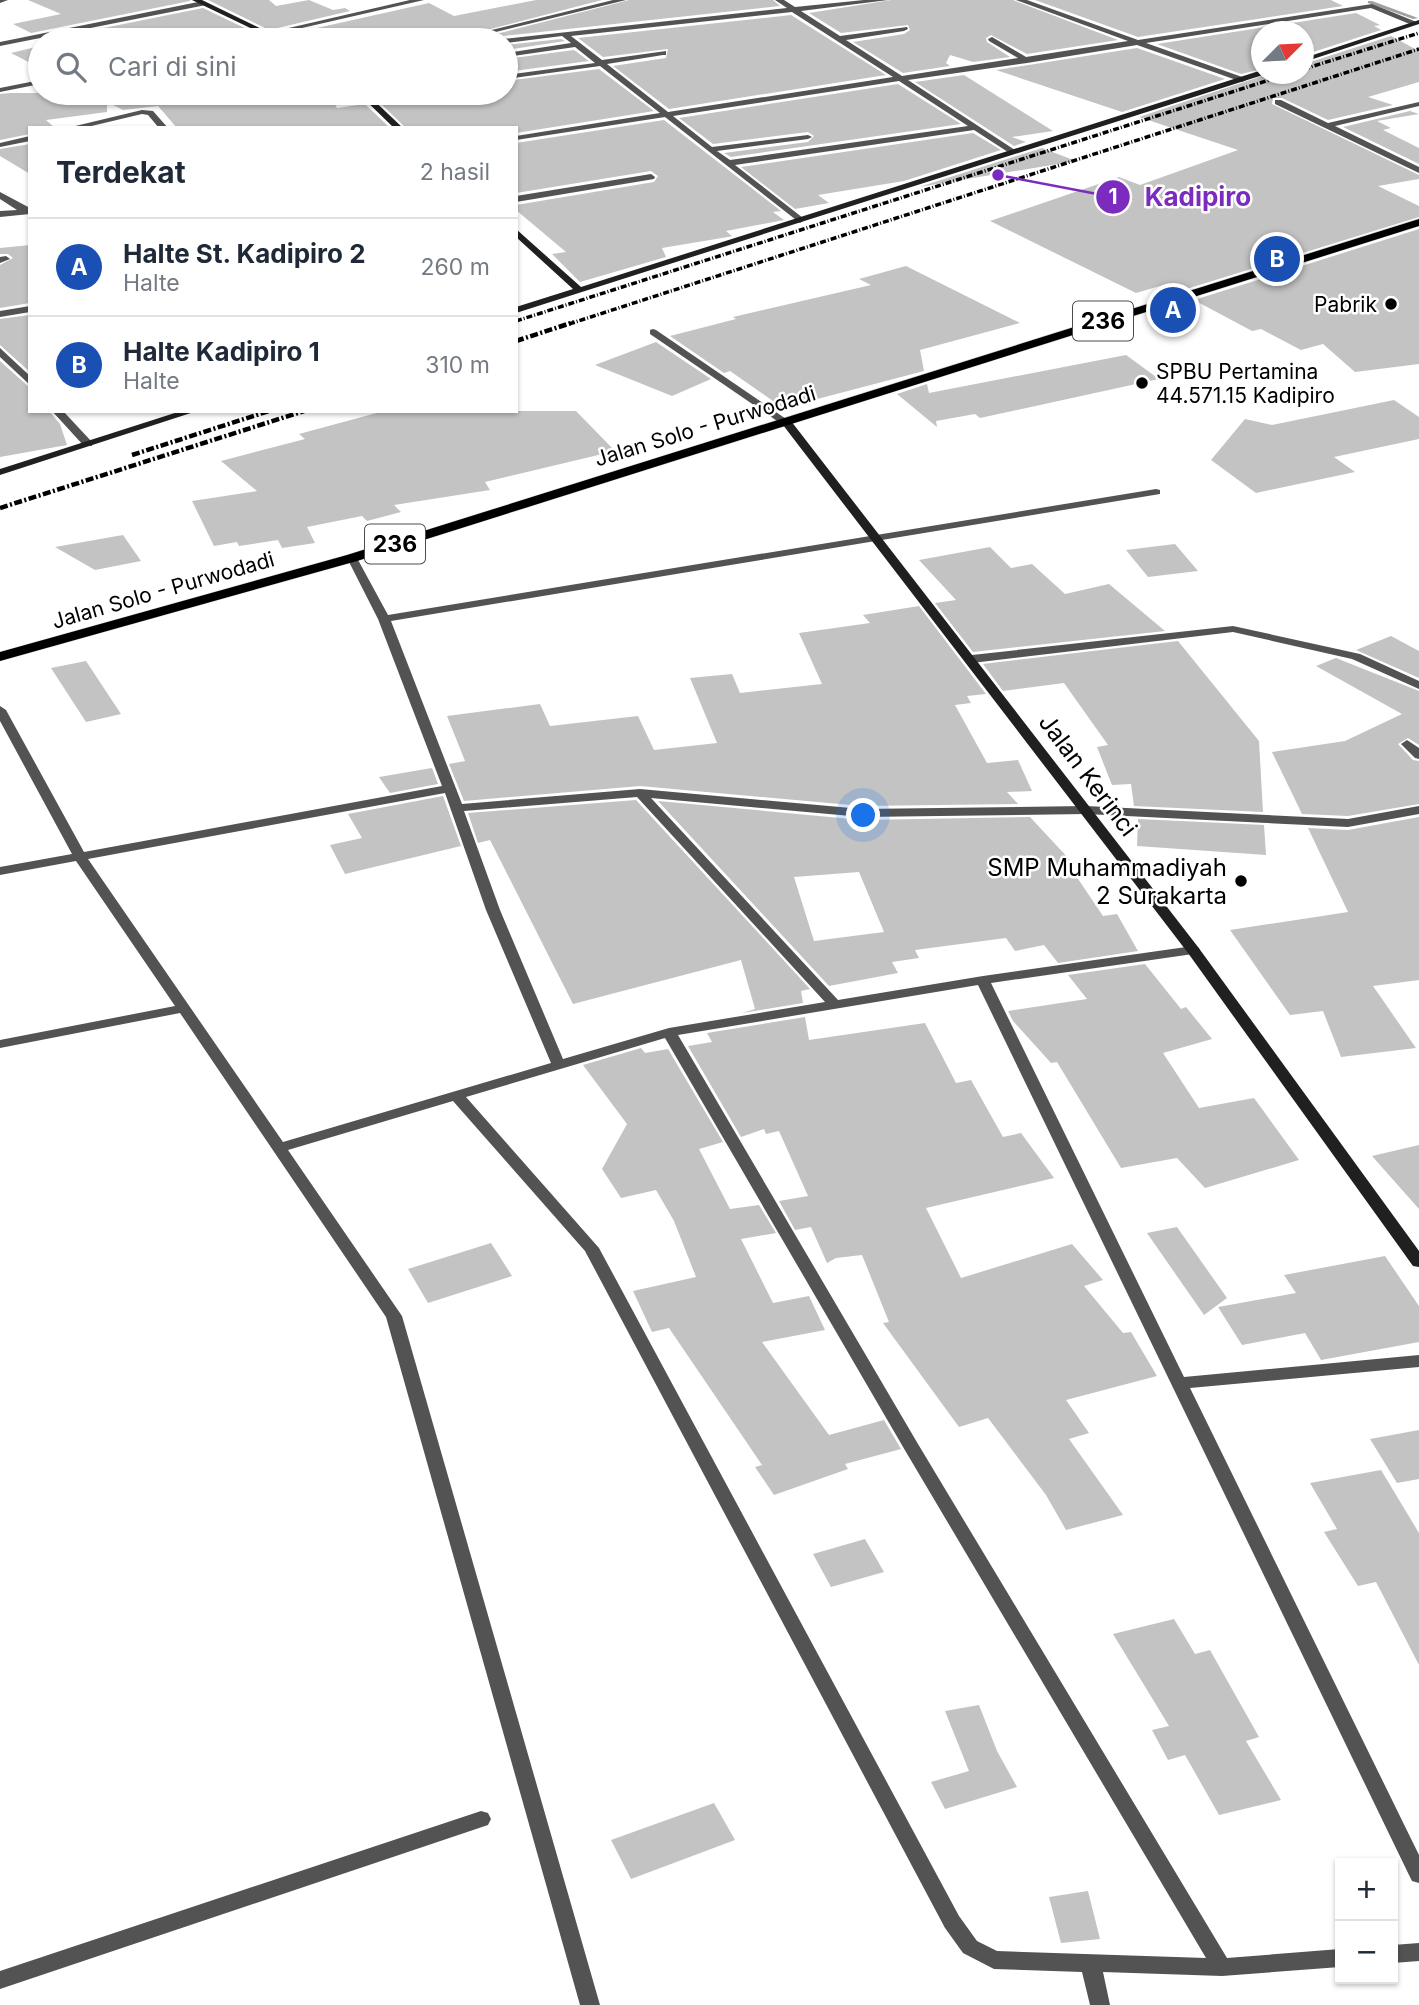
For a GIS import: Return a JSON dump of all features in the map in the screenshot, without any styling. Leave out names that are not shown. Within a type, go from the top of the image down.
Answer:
[{"type":"main road","name":"Jalan Solo - Purwodadi","points":[[0,657],[352,558],[1419,222]]},
{"type":"street","points":[[295,28],[420,0]]},
{"type":"street","points":[[506,28],[622,0]]},
{"type":"street","points":[[779,0],[900,81],[1014,152]]},
{"type":"street","points":[[518,40],[884,0]]},
{"type":"street","points":[[1020,0],[1242,79]]},
{"type":"street","points":[[1029,3],[1044,0]]},
{"type":"street","points":[[1354,0],[1417,22]]},
{"type":"street","points":[[76,28],[199,2],[255,28]]},
{"type":"street","points":[[518,138],[900,81],[1372,6]]},
{"type":"street","points":[[1314,57],[1417,22]]},
{"type":"street","points":[[838,38],[904,29]]},
{"type":"street","points":[[564,34],[598,64],[712,149],[800,220]]},
{"type":"street","points":[[0,44],[28,38]]},
{"type":"street","points":[[992,39],[1027,61]]},
{"type":"street","points":[[518,53],[573,45]]},
{"type":"street","points":[[518,75],[663,53]]},
{"type":"street","points":[[518,309],[1251,76]]},
{"type":"street","points":[[0,90],[28,84]]},
{"type":"street","points":[[1278,102],[1419,170]]},
{"type":"street","points":[[1330,125],[1419,104]]},
{"type":"street","points":[[375,105],[398,126]]},
{"type":"street","points":[[81,126],[142,112],[155,117],[162,126]]},
{"type":"street","points":[[729,163],[975,127]]},
{"type":"street","points":[[712,149],[808,137]]},
{"type":"street","points":[[0,145],[28,138]]},
{"type":"street","points":[[518,199],[651,177]]},
{"type":"street","points":[[0,195],[28,211]]},
{"type":"street","points":[[0,214],[28,211]]},
{"type":"street","points":[[518,234],[579,290]]},
{"type":"street","points":[[0,314],[28,309]]},
{"type":"street","points":[[653,332],[787,423]]},
{"type":"street","points":[[0,351],[28,380]]},
{"type":"street","points":[[0,366],[12,364]]},
{"type":"street","points":[[59,413],[88,443]]},
{"type":"street","points":[[0,472],[186,413]]},
{"type":"street","name":"Jalan Kerinci","points":[[787,423],[972,659],[1193,950],[1419,1262]]},
{"type":"street","points":[[384,619],[1156,492]]},
{"type":"street","points":[[352,558],[384,619],[457,807],[493,910],[558,1063]]},
{"type":"street","points":[[972,659],[1233,629],[1356,656],[1419,685]]},
{"type":"street","points":[[0,710],[79,855],[181,1009],[394,1316],[590,2005]]},
{"type":"street","points":[[1407,744],[1419,755]]},
{"type":"street","points":[[0,871],[449,788]]},
{"type":"street","points":[[457,807],[640,793],[862,813],[1086,810],[1348,823],[1419,810]]},
{"type":"street","points":[[640,793],[834,1004]]},
{"type":"street","points":[[279,1148],[669,1032],[983,980],[1193,950]]},
{"type":"street","points":[[983,980],[1419,1875]]},
{"type":"street","points":[[0,1044],[181,1009]]},
{"type":"street","points":[[669,1032],[912,1448],[1222,1967]]},
{"type":"street","points":[[455,1094],[591,1248],[952,1922],[970,1947],[994,1960],[1222,1967],[1335,1958]]},
{"type":"street","points":[[1178,1383],[1419,1361]]},
{"type":"street","points":[[0,1980],[481,1819]]},
{"type":"street","points":[[1398,1954],[1419,1952]]},
{"type":"street","points":[[1090,1962],[1100,2005]]},
{"type":"building","points":[[28,0],[190,0],[56,28],[28,28],[28,32],[13,24],[61,14]]},
{"type":"building","points":[[208,0],[269,0],[276,6],[309,0],[333,10],[345,8],[350,11],[278,28],[265,28]]},
{"type":"building","points":[[536,0],[602,0],[494,28],[317,28],[429,3],[454,16]]},
{"type":"building","points":[[629,0],[773,0],[780,6],[518,34],[518,28]]},
{"type":"building","points":[[891,0],[1013,0],[1118,40],[1027,54],[991,35],[986,38],[987,42],[1010,57],[973,62],[950,55],[946,63],[950,66],[903,73],[853,42],[904,34],[910,30],[908,25],[841,33],[809,13]]},
{"type":"building","points":[[1035,0],[1331,0],[1343,6],[1138,37]]},
{"type":"building","points":[[203,8],[245,28],[104,28]]},
{"type":"building","points":[[1356,13],[1380,25],[1374,26],[1381,30],[1314,52],[1314,21],[1305,21]]},
{"type":"building","points":[[791,15],[886,75],[669,109],[613,66],[666,58],[668,49],[603,57],[578,38]]},
{"type":"building","points":[[1251,29],[1251,72],[1241,74],[1157,44]]},
{"type":"building","points":[[1391,36],[1419,51],[1419,82],[1368,97],[1393,105],[1328,120],[1282,98],[1273,98],[1272,104],[1419,175],[1419,179],[1378,186],[1419,206],[1419,217],[1180,291],[1167,284],[1136,293],[990,221],[1119,177],[1140,185],[1238,150],[1139,117],[1251,80],[1251,84],[1314,84],[1314,61]]},
{"type":"building","points":[[561,39],[565,41],[518,48],[518,44]]},
{"type":"building","points":[[1137,48],[1225,79],[1122,112],[996,70]]},
{"type":"building","points":[[28,49],[28,62],[11,53]]},
{"type":"building","points":[[574,50],[589,61],[518,70],[518,57]]},
{"type":"building","points":[[599,69],[654,111],[518,133],[518,126],[404,126],[382,105],[518,105],[518,79]]},
{"type":"building","points":[[964,75],[1053,131],[1012,137],[1026,142],[1014,146],[915,82]]},
{"type":"building","points":[[898,84],[961,124],[731,157],[724,153],[808,142],[814,136],[808,132],[713,144],[679,118]]},
{"type":"building","points":[[28,93],[28,105],[107,105],[107,112],[46,120],[53,126],[28,126],[28,134],[0,140],[0,94]]},
{"type":"building","points":[[113,105],[335,105],[337,108],[366,105],[388,126],[175,126],[158,106],[123,110]]},
{"type":"building","points":[[1410,111],[1419,114],[1377,121],[1391,128],[1383,130],[1419,148],[1419,164],[1343,127]]},
{"type":"building","points":[[664,120],[781,211],[773,212],[784,220],[726,231],[732,236],[728,237],[662,248],[666,257],[580,282],[552,254],[566,252],[518,212],[518,205],[654,182],[658,176],[651,171],[518,193],[518,143]]},
{"type":"building","points":[[973,133],[1001,150],[904,181],[818,195],[829,203],[795,209],[741,167]]},
{"type":"building","points":[[28,144],[28,173],[0,156],[0,149]]},
{"type":"building","points":[[1042,148],[1076,161],[919,187]]},
{"type":"building","points":[[1419,229],[1419,364],[1355,372],[1323,344],[1301,350],[1261,329],[1252,331],[1194,300]]},
{"type":"building","points":[[28,245],[28,303],[0,308],[0,265],[13,258],[8,254],[0,254],[0,248]]},
{"type":"building","points":[[906,266],[1020,323],[920,350],[924,371],[783,408],[730,371],[724,373],[670,336],[736,319],[733,317],[871,285],[859,279]]},
{"type":"building","points":[[28,315],[28,370],[0,345],[0,319]]},
{"type":"building","points":[[656,342],[711,379],[672,396],[595,365]]},
{"type":"building","points":[[1126,355],[1159,379],[980,418],[975,414],[936,421],[937,427],[897,394],[927,384],[929,393]]},
{"type":"building","points":[[0,361],[28,386],[28,413],[51,413],[60,424],[67,445],[0,457]]},
{"type":"building","points":[[1394,400],[1419,417],[1419,439],[1334,457],[1355,472],[1256,493],[1211,460],[1245,419],[1272,425]]},
{"type":"building","points":[[576,411],[615,451],[485,482],[490,490],[394,505],[401,512],[367,521],[362,516],[307,527],[315,543],[282,548],[278,540],[239,546],[237,542],[214,546],[192,501],[257,491],[221,461],[305,439],[299,434],[377,413]]},
{"type":"building","points":[[123,535],[141,561],[95,570],[55,547]]},
{"type":"building","points":[[1175,544],[1198,571],[1148,577],[1126,550]]},
{"type":"building","points":[[990,547],[1011,568],[1032,564],[1065,594],[1109,584],[1165,631],[973,652],[935,603],[956,600],[919,560]]},
{"type":"building","points":[[919,606],[986,694],[967,696],[971,703],[955,705],[987,763],[1018,760],[1032,791],[1007,792],[1018,804],[862,806],[640,786],[464,801],[449,764],[465,761],[447,716],[540,704],[550,726],[638,716],[654,750],[717,743],[690,678],[732,674],[740,693],[822,684],[799,633],[870,623],[863,615]]},
{"type":"building","points":[[1391,636],[1419,651],[1419,678],[1356,650]]},
{"type":"building","points":[[1178,641],[1259,741],[1263,812],[1134,806],[1131,784],[1112,785],[1097,747],[1108,745],[1064,683],[1003,691],[983,664]]},
{"type":"building","points":[[1336,658],[1419,691],[1419,745],[1408,738],[1398,744],[1413,760],[1419,761],[1419,804],[1348,816],[1302,814],[1272,752],[1345,741],[1402,714],[1316,666]]},
{"type":"building","points":[[86,661],[121,714],[86,722],[51,668]]},
{"type":"building","points":[[432,768],[438,784],[390,793],[379,777]]},
{"type":"building","points":[[443,796],[461,846],[345,874],[330,845],[362,838],[348,814]]},
{"type":"building","points":[[636,800],[810,989],[801,991],[803,1003],[742,1013],[755,1009],[741,960],[573,1004],[490,840],[478,843],[468,813]]},
{"type":"building","points":[[658,801],[862,820],[1030,817],[1070,860],[1066,861],[1103,916],[1117,914],[1138,951],[1058,963],[1044,945],[1015,951],[1006,938],[915,950],[919,958],[892,962],[898,973],[829,986]],"holes":[[[859,872],[884,932],[814,941],[794,877]]]},
{"type":"building","points":[[1419,817],[1419,980],[1373,986],[1416,1048],[1341,1057],[1323,1011],[1290,1015],[1230,930],[1348,912],[1308,828],[1348,830]]},
{"type":"building","points":[[1138,819],[1264,825],[1266,855],[1137,846]]},
{"type":"building","points":[[1145,964],[1181,1009],[1186,1007],[1212,1039],[1163,1053],[1199,1108],[1254,1098],[1299,1160],[1205,1188],[1177,1158],[1121,1168],[1057,1062],[1051,1063],[1013,1021],[1008,1011],[1087,999],[1068,975]]},
{"type":"building","points":[[805,1017],[809,1040],[925,1023],[956,1083],[971,1080],[1003,1137],[1021,1133],[1054,1178],[926,1208],[961,1278],[1072,1244],[1103,1280],[1084,1286],[1123,1333],[1131,1332],[1157,1376],[1066,1400],[1089,1433],[1069,1439],[1123,1515],[1066,1530],[1046,1495],[988,1418],[959,1427],[883,1323],[889,1322],[862,1255],[836,1258],[827,1263],[811,1227],[795,1230],[779,1201],[808,1196],[779,1131],[766,1134],[764,1129],[741,1137],[688,1046],[712,1042],[707,1033]]},
{"type":"building","points":[[641,1048],[645,1053],[668,1049],[723,1142],[699,1149],[730,1209],[759,1205],[776,1233],[741,1239],[773,1303],[809,1296],[825,1330],[762,1342],[829,1435],[884,1420],[901,1449],[845,1464],[848,1469],[774,1495],[755,1467],[762,1465],[669,1328],[652,1332],[633,1291],[696,1277],[674,1221],[656,1190],[621,1198],[602,1169],[627,1124],[583,1065]]},
{"type":"building","points":[[1419,1145],[1419,1209],[1372,1156]]},
{"type":"building","points":[[1177,1227],[1227,1298],[1204,1315],[1147,1233]]},
{"type":"building","points":[[491,1243],[512,1276],[428,1303],[408,1269]]},
{"type":"building","points":[[1385,1256],[1419,1306],[1419,1342],[1321,1360],[1305,1333],[1242,1345],[1218,1307],[1296,1293],[1284,1275]]},
{"type":"building","points":[[1419,1430],[1419,1479],[1397,1483],[1370,1439]]},
{"type":"building","points":[[1381,1470],[1419,1533],[1419,1665],[1376,1582],[1358,1586],[1324,1532],[1337,1529],[1310,1483]]},
{"type":"building","points":[[865,1539],[884,1572],[831,1587],[813,1554]]},
{"type":"building","points":[[1174,1619],[1195,1654],[1210,1650],[1259,1737],[1246,1741],[1281,1800],[1219,1815],[1185,1755],[1168,1760],[1152,1730],[1169,1726],[1113,1634]]},
{"type":"building","points":[[979,1705],[997,1751],[1017,1787],[945,1809],[931,1782],[969,1771],[945,1711]]},
{"type":"building","points":[[714,1803],[735,1840],[631,1879],[611,1840]]},
{"type":"building","points":[[1088,1891],[1100,1939],[1061,1943],[1049,1897]]},
{"type":"waterway","points":[[1370,2],[1415,18]]},
{"type":"railway","points":[[1314,66],[1419,33]]},
{"type":"railway","points":[[569,324],[1419,49]]},
{"type":"railway","points":[[518,320],[1257,84]]},
{"type":"railway","points":[[518,340],[574,322]]},
{"type":"railway","points":[[132,455],[263,413]]},
{"type":"railway","points":[[0,508],[298,413]]},
{"type":"place","name":"Kadipiro","points":[[998,175]]},
{"type":"place","name":"Halte Kadipiro 1","points":[[1277,259]]},
{"type":"place","name":"Pabrik","points":[[1391,304]]},
{"type":"place","name":"Halte St. Kadipiro 2","points":[[1173,310]]},
{"type":"place","name":"SPBU Pertamina 44.571.15 Kadipiro","points":[[1142,383]]},
{"type":"place","name":"SMP Muhammadiyah 2 Surakarta","points":[[1241,881]]}]
